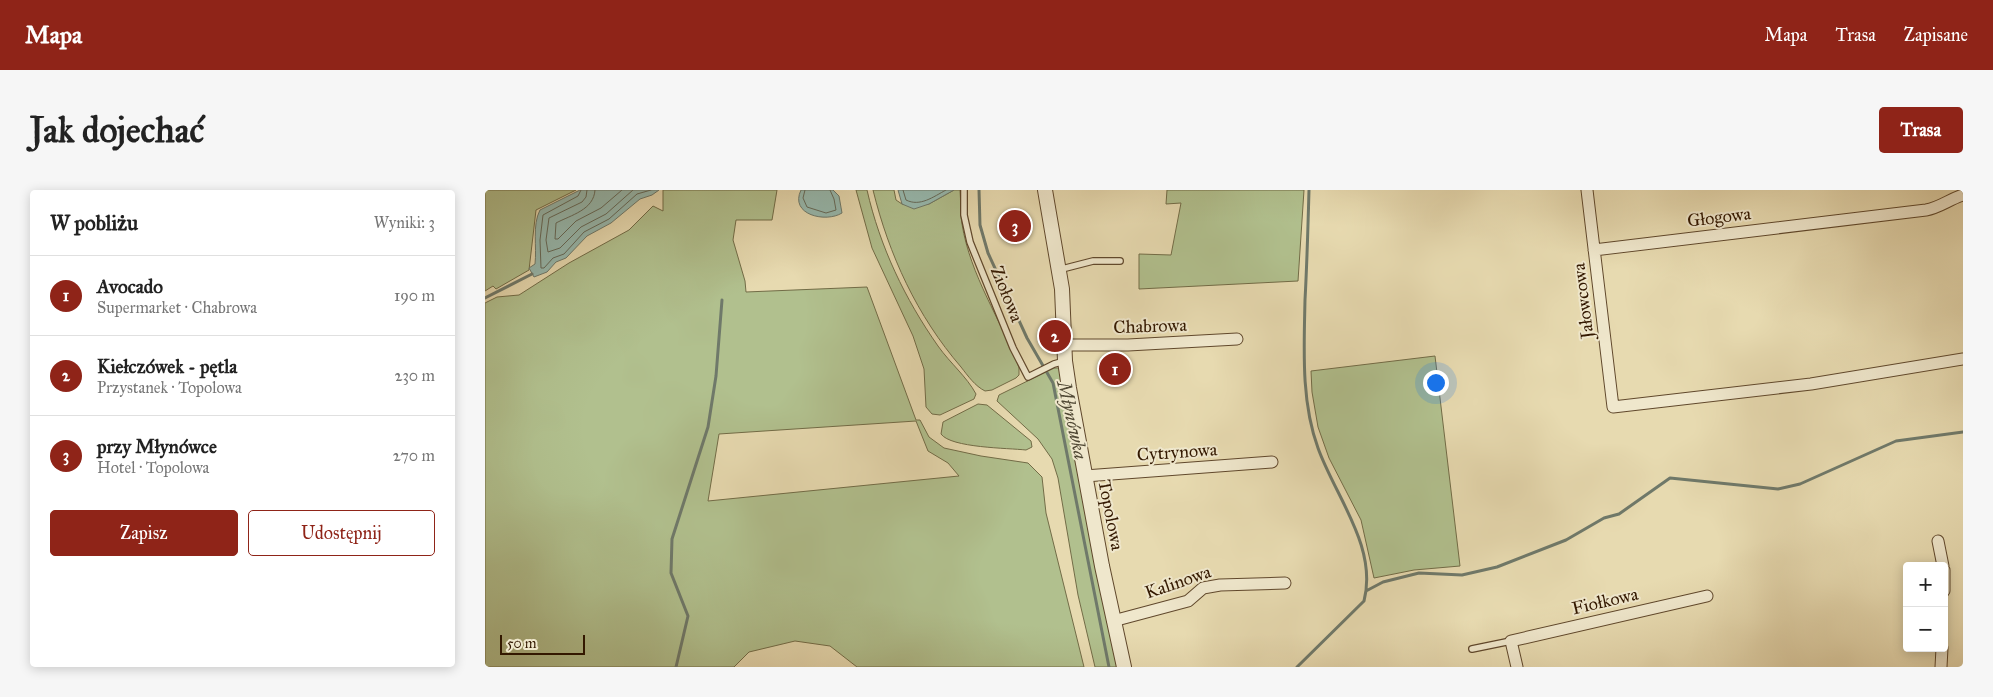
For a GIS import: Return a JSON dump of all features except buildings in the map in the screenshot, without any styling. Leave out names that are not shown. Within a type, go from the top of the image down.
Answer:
[{"type":"street","name":"Topolowa","points":[[1045,190],[1064,308],[1065,345],[1060,363],[1124,667]]},
{"type":"street","name":"Jałowcowa","points":[[1587,190],[1613,407],[1811,384],[1963,359]]},
{"type":"street","name":"Głogowa","points":[[1595,250],[1933,209],[1949,199],[1963,195]]},
{"type":"street","name":"Chabrowa","points":[[1065,345],[1128,345],[1237,339]]},
{"type":"street","name":"Cytrynowa","points":[[1085,476],[1271,462]]},
{"type":"street","points":[[1938,541],[1942,562]]},
{"type":"street","name":"Kalinowa","points":[[1113,621],[1188,601],[1203,588],[1220,585],[1285,582]]},
{"type":"street","name":"Fiołkowa","points":[[1511,641],[1707,596]]},
{"type":"street","points":[[1511,641],[1517,667]]},
{"type":"street","points":[[1941,652],[1941,667]]},
{"type":"lane","name":"Ziołowa","points":[[964,190],[964,215],[970,242],[1013,348],[1031,375],[1060,363]]},
{"type":"lane","points":[[1058,270],[1093,262],[1120,261]]},
{"type":"lane","name":"Fiołkowa","points":[[1472,649],[1511,641]]},
{"type":"green space","points":[[485,190],[576,190],[536,210],[529,270],[496,289],[493,286],[485,291]]},
{"type":"green space","points":[[663,190],[777,190],[772,220],[736,220],[733,240],[745,281],[746,292],[867,287],[916,420],[920,420],[929,437],[944,448],[1028,463],[1042,477],[1046,513],[1084,667],[857,667],[830,646],[795,641],[749,652],[734,667],[485,667],[485,303],[497,297],[519,295],[569,263],[629,230],[653,206],[663,211]],"holes":[[[916,421],[928,451],[948,463],[959,476],[708,501],[719,434]]]},
{"type":"green space","points":[[856,190],[867,190],[886,252],[915,310],[938,346],[976,394],[974,399],[940,415],[932,414],[926,407],[924,369],[913,336],[872,248]]},
{"type":"green space","points":[[873,190],[894,190],[896,200],[902,204],[929,204],[954,190],[960,190],[961,220],[966,243],[979,279],[1019,367],[1019,375],[1016,378],[992,390],[985,391],[972,380],[945,347],[918,306],[896,261]]},
{"type":"green space","points":[[1167,190],[1304,190],[1298,281],[1139,289],[1139,254],[1171,255],[1181,203],[1166,204]]},
{"type":"green space","points":[[1435,356],[1460,566],[1414,570],[1374,578],[1361,520],[1329,458],[1318,427],[1312,392],[1311,371]]},
{"type":"green space","points":[[1054,368],[1059,368],[1118,667],[1095,667],[1078,595],[1058,478],[1052,459],[1038,439],[997,401],[999,395]]},
{"type":"green space","points":[[978,404],[987,405],[1031,441],[1032,447],[1026,450],[968,445],[947,439],[941,434],[943,422]]},
{"type":"water","points":[[580,190],[659,190],[652,195],[640,199],[611,223],[587,236],[566,258],[556,262],[547,272],[534,277],[529,268],[535,264],[535,229],[540,210]]},
{"type":"water","points":[[801,190],[833,190],[839,196],[842,213],[827,217],[811,215],[800,206]]},
{"type":"water","points":[[898,190],[954,190],[929,204],[914,209],[902,204]]},
{"type":"waterway","name":"Młynówka","points":[[979,190],[980,225],[988,253],[1027,338],[1053,383],[1109,667]]},
{"type":"waterway","points":[[1297,667],[1364,601],[1367,581],[1365,561],[1360,542],[1353,522],[1318,448],[1306,394],[1304,337],[1309,190]]},
{"type":"waterway","points":[[485,298],[532,274]]},
{"type":"waterway","points":[[676,667],[688,616],[671,573],[672,539],[708,427],[716,376],[722,300]]},
{"type":"waterway","points":[[1366,591],[1383,582],[1419,573],[1462,575],[1497,567],[1566,540],[1604,518],[1619,514],[1670,478],[1778,489],[1800,484],[1896,441],[1963,432]]},
{"type":"place","name":"przy Młynówce","points":[[1015,226]]},
{"type":"place","name":"Kiełczówek - pętla","points":[[1055,336]]},
{"type":"place","name":"Avocado","points":[[1115,369]]}]
